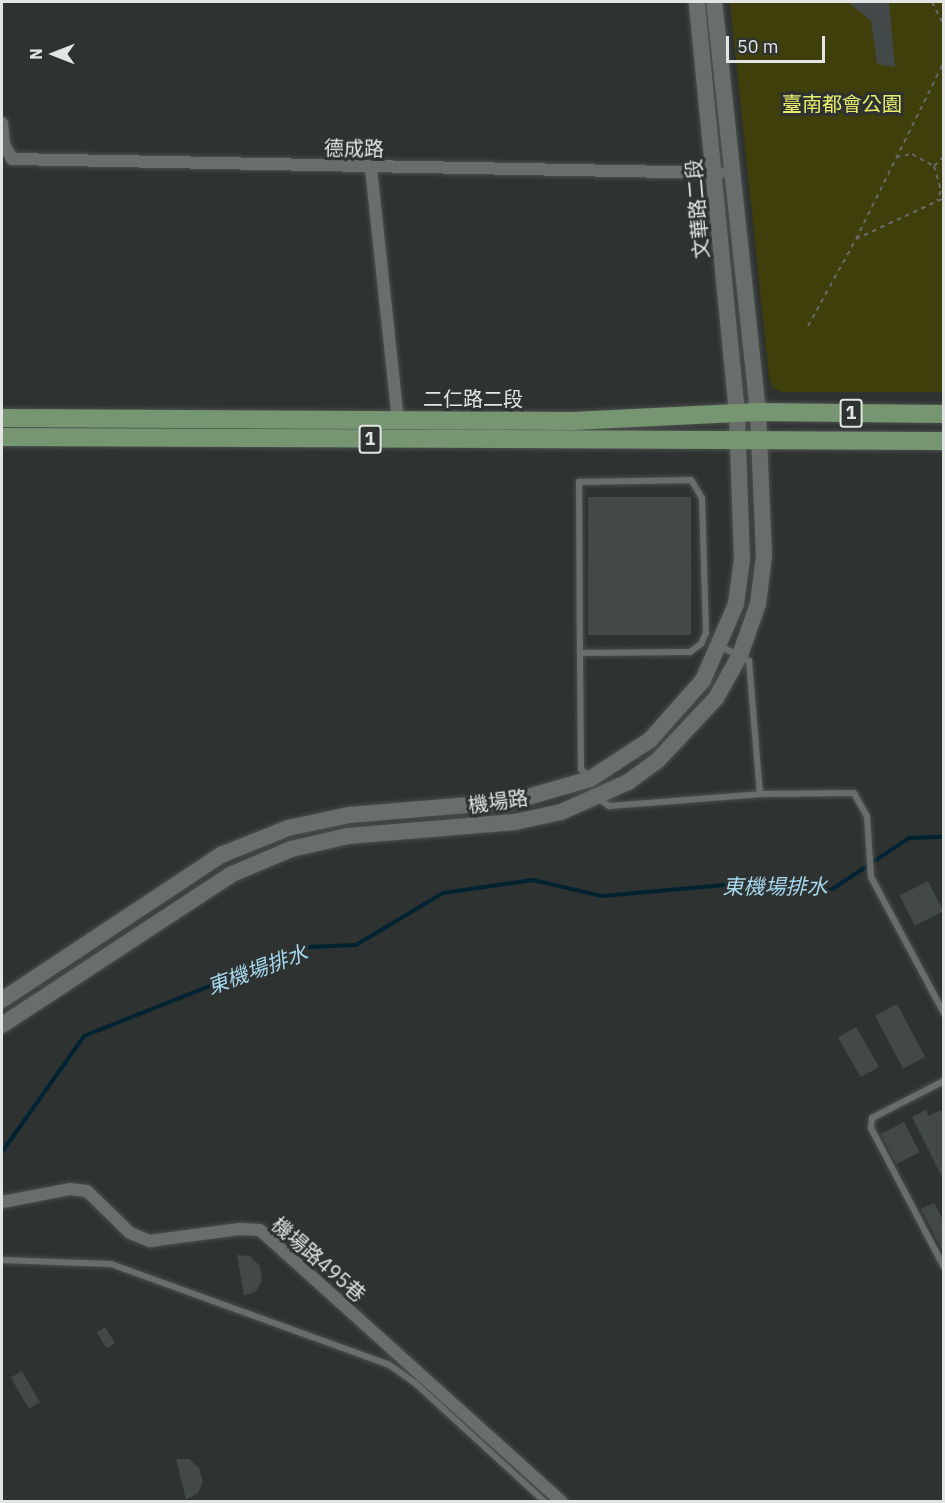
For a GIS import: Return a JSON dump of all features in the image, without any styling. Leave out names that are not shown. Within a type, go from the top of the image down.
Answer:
[{"type":"main road","name":"二仁路二段","points":[[2,418],[572,421],[758,412],[944,414]]},
{"type":"main road","name":"二仁路二段","points":[[2,437],[944,441]]},
{"type":"street","name":"文華路二段","points":[[697,2],[758,412]]},
{"type":"street","name":"文華路二段","points":[[714,2],[737,413]]},
{"type":"street","name":"德成路","points":[[2,123],[4,144],[12,159],[371,168],[724,173]]},
{"type":"street","points":[[371,168],[398,421]]},
{"type":"street","name":"機場路","points":[[2,1026],[230,875],[291,849],[348,836],[515,822],[561,812],[598,798],[658,760],[687,734],[716,698],[740,655],[758,604],[765,556],[758,412]]},
{"type":"street","name":"機場路","points":[[2,1000],[221,855],[288,828],[349,815],[514,801],[590,779],[625,758],[668,723],[703,680],[720,646],[736,604],[742,559],[737,413]]},
{"type":"street","name":"機場路495巷","points":[[2,1202],[70,1189],[87,1191],[130,1233],[150,1241],[239,1229],[260,1230],[562,1502]]},
{"type":"lane","points":[[580,653],[690,652],[701,644],[706,633],[702,498],[691,480],[579,482],[580,653],[581,769],[590,779],[598,798],[609,806],[760,794],[854,794],[867,816],[871,877],[944,1013]]},
{"type":"lane","points":[[720,646],[749,661],[760,794]]},
{"type":"lane","points":[[944,1081],[872,1118],[871,1128],[944,1266]]},
{"type":"lane","points":[[2,1260],[111,1264],[388,1364],[415,1383],[545,1502]]},
{"type":"path","points":[[932,2],[944,26]]},
{"type":"path","points":[[808,326],[856,239],[944,62]]},
{"type":"path","points":[[896,157],[912,154],[934,166],[940,191],[937,201]]},
{"type":"path","points":[[934,166],[944,156]]},
{"type":"path","points":[[856,239],[944,198]]},
{"type":"green space","name":"臺南都會公園","points":[[730,2],[943,2],[943,392],[783,392],[773,388],[769,377]]},
{"type":"building","points":[[848,2],[889,2],[895,67],[877,64],[871,21]]},
{"type":"building","points":[[588,497],[691,497],[691,635],[588,635]]},
{"type":"building","points":[[928,881],[943,911],[915,926],[899,896]]},
{"type":"building","points":[[897,1004],[925,1057],[903,1069],[875,1016]]},
{"type":"building","points":[[856,1027],[879,1067],[861,1077],[838,1038]]},
{"type":"building","points":[[926,1110],[929,1116],[940,1110],[944,1117],[944,1181],[912,1117]]},
{"type":"building","points":[[904,1122],[919,1152],[896,1164],[881,1134]]},
{"type":"building","points":[[934,1203],[944,1221],[944,1253],[921,1209]]},
{"type":"building","points":[[237,1255],[250,1256],[260,1266],[262,1280],[256,1291],[244,1296]]},
{"type":"building","points":[[105,1327],[115,1343],[107,1348],[97,1332]]},
{"type":"building","points":[[22,1371],[40,1402],[29,1409],[11,1378]]},
{"type":"building","points":[[176,1459],[189,1459],[199,1468],[203,1482],[198,1493],[186,1500]]},
{"type":"waterway","name":"東機場排水","points":[[2,1152],[84,1036],[308,947],[356,945],[443,893],[533,880],[602,896],[749,883],[831,890],[909,838],[944,837]]}]
